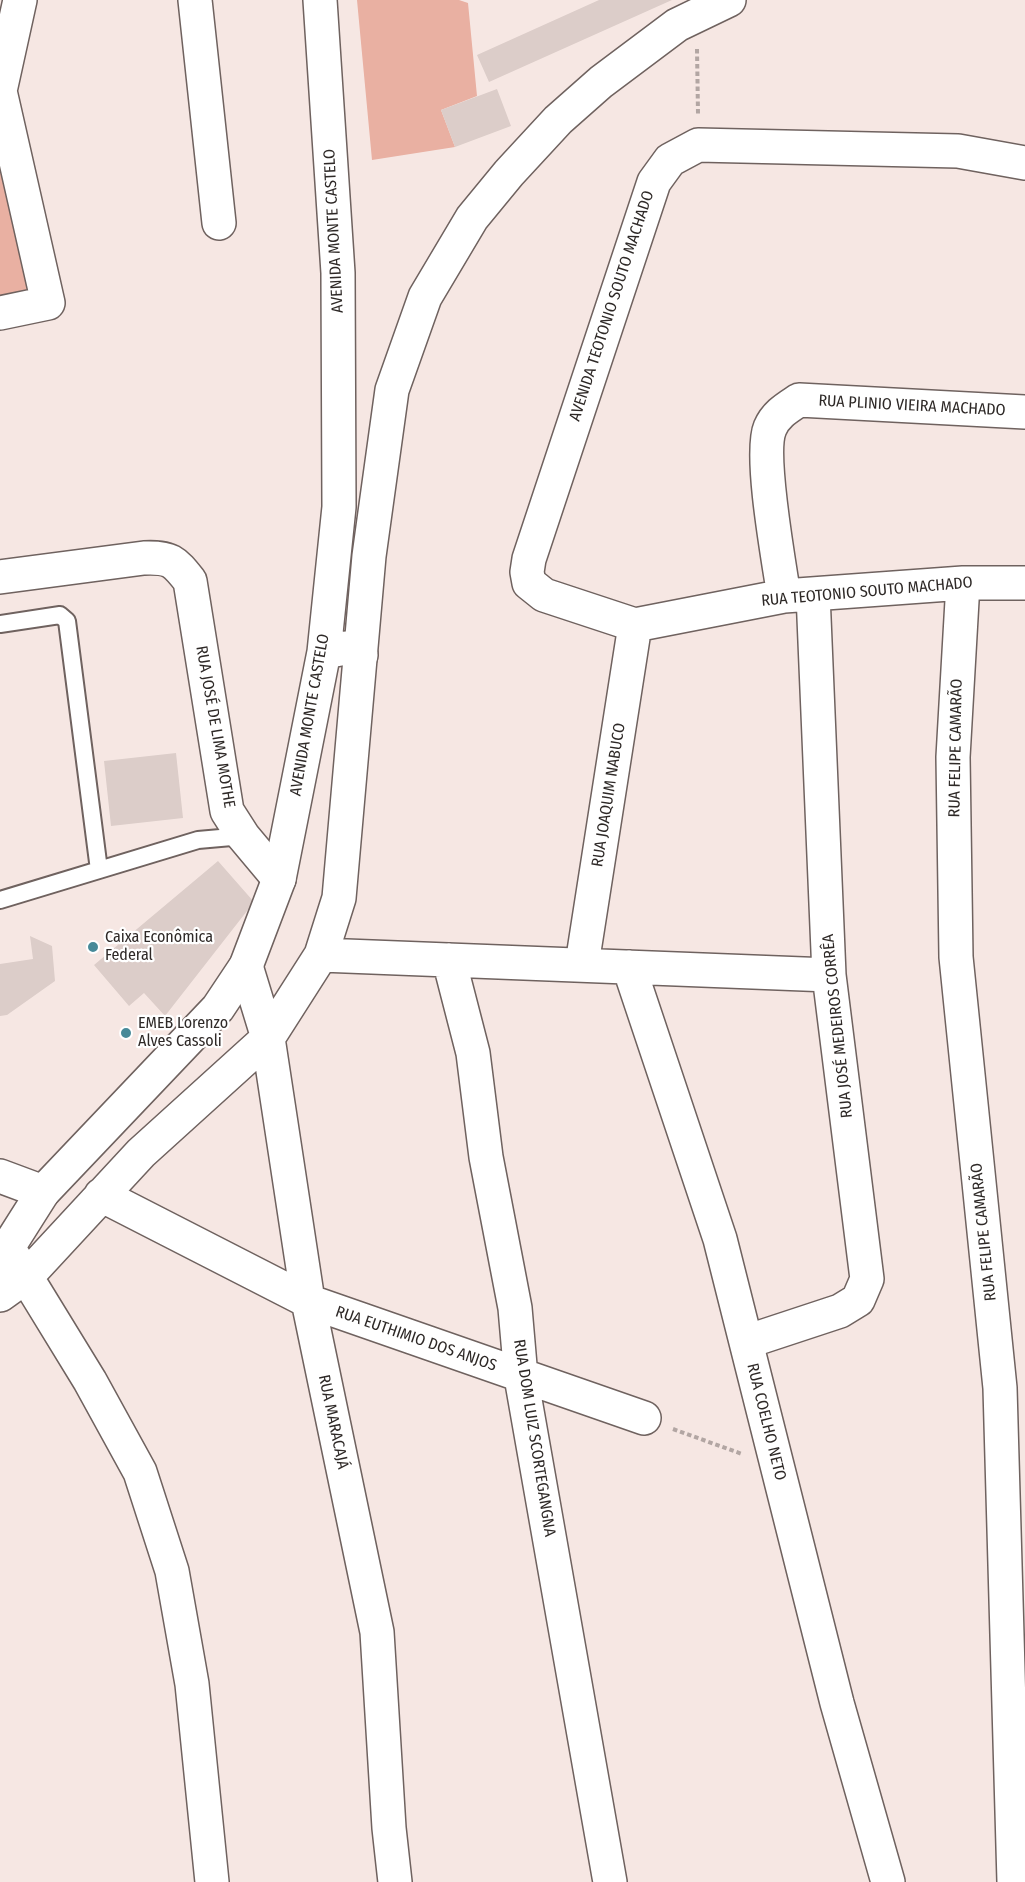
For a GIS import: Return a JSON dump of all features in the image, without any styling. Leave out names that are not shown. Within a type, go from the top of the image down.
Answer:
[{"type":"street","points":[[0,313],[48,303],[0,91],[21,0]]},
{"type":"street","points":[[195,0],[219,223]]},
{"type":"street","name":"AVENIDA MONTE CASTELO","points":[[11,1260],[43,1192],[218,1008],[246,966],[279,879],[324,643],[339,507],[338,273],[320,0]]},
{"type":"street","points":[[0,1295],[11,1260],[100,1195],[141,1153],[268,1038],[321,955],[339,898],[369,556],[392,390],[425,297],[472,218],[509,173],[558,120],[686,13],[729,0]]},
{"type":"street","name":"AVENIDA TEOTONIO SOUTO MACHADO","points":[[529,559],[654,182],[670,160],[698,145],[958,151],[1025,163]]},
{"type":"street","name":"RUA PLINIO VIEIRA MACHADO","points":[[799,595],[766,461],[769,429],[780,411],[799,400],[1025,412]]},
{"type":"street","points":[[361,656],[346,648],[324,643],[369,556]]},
{"type":"street","name":"RUA JOSÉ DE LIMA MOTHE","points":[[0,577],[144,558],[165,557],[177,564],[190,581],[227,811],[243,836],[279,879]]},
{"type":"street","name":"RUA TEOTONIO SOUTO MACHADO","points":[[529,559],[529,583],[544,596],[635,625],[799,595],[963,583],[1025,583]]},
{"type":"street","name":"RUA FELIPE CAMARÃO","points":[[963,583],[953,757],[956,957],[1000,1388],[1014,1882]]},
{"type":"street","name":"RUA JOSÉ MEDEIROS CORRÊA","points":[[746,1342],[840,1311],[858,1300],[867,1279],[829,975],[799,595]]},
{"type":"street","name":"RUA JOAQUIM NABUCO","points":[[582,964],[635,625]]},
{"type":"street","points":[[321,955],[829,975]]},
{"type":"street","name":"RUA DOM LUIZ SCORTEGANGNA","points":[[449,960],[473,1053],[486,1157],[514,1308],[521,1377],[610,1882]]},
{"type":"street","name":"RUA MARACAJÁ","points":[[246,966],[268,1038],[308,1301],[377,1632],[389,1828],[395,1882]]},
{"type":"street","name":"RUA COELHO NETO","points":[[629,967],[720,1239],[837,1703],[888,1882]]},
{"type":"street","points":[[0,1176],[43,1192]]},
{"type":"street","name":"RUA EUTHIMIO DOS ANJOS","points":[[100,1195],[308,1301],[644,1418]]},
{"type":"street","points":[[11,1260],[140,1472],[172,1571],[192,1684],[212,1882]]},
{"type":"street","points":[[1014,1882],[1025,1881]]},
{"type":"lane","points":[[0,624],[60,615],[67,621],[99,870]]},
{"type":"lane","points":[[0,900],[198,840],[243,836]]},
{"type":"path","points":[[686,13],[698,145]]},
{"type":"path","points":[[644,1418],[778,1467]]},
{"type":"shaded area","points":[[357,0],[459,0],[468,3],[477,96],[441,110],[455,147],[372,160]]},
{"type":"shaded area","points":[[0,159],[30,294],[0,300]]},
{"type":"building","points":[[599,0],[672,0],[489,82],[477,55]]},
{"type":"building","points":[[497,89],[511,126],[455,147],[441,110]]},
{"type":"building","points":[[176,753],[183,818],[111,826],[104,761]]},
{"type":"building","points":[[218,861],[254,902],[165,1016],[144,993],[129,1006],[94,965]]},
{"type":"building","points":[[30,936],[52,946],[55,981],[7,1015],[0,1016],[0,964],[33,959]]},
{"type":"place","name":"Caixa Econômica Federal","points":[[93,947]]},
{"type":"place","name":"EMEB Lorenzo Alves Cassoli","points":[[126,1033]]}]
